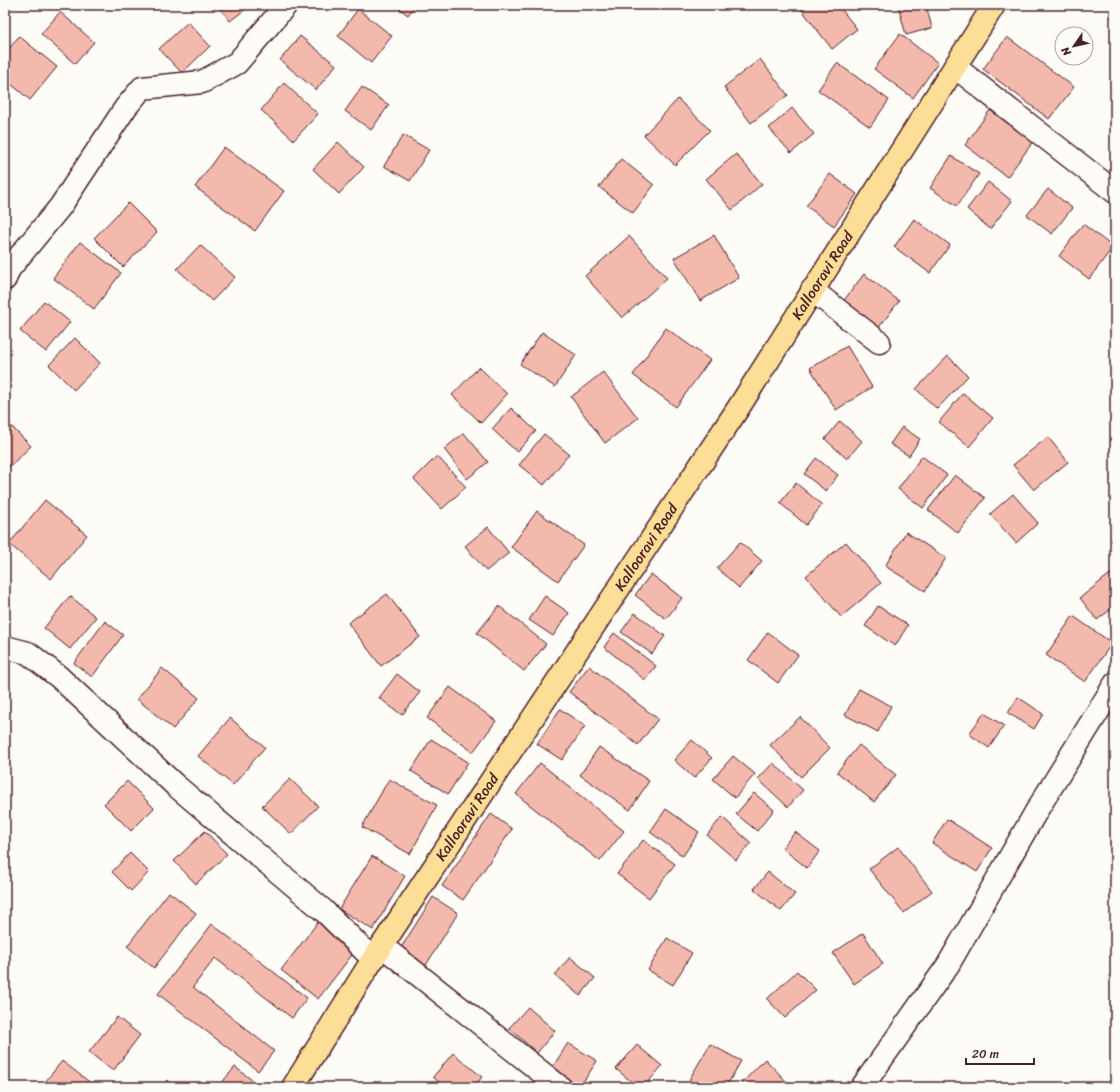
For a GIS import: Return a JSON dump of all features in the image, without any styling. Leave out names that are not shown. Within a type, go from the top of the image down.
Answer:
[{"type":"main road","name":"Kallooravi Road","points":[[292,1087],[377,952],[737,410],[994,5]]},
{"type":"street","points":[[5,279],[9,269],[60,207],[126,107],[142,88],[202,82],[238,63],[286,5]]},
{"type":"street","points":[[955,67],[1115,192]]},
{"type":"street","points":[[812,290],[879,342]]},
{"type":"street","points":[[5,647],[28,653],[59,677],[175,785],[323,910],[377,952],[560,1087]]},
{"type":"street","points":[[862,1087],[948,965],[1037,810],[1115,684]]},
{"type":"building","points":[[217,5],[251,5],[230,21]]},
{"type":"building","points":[[394,5],[416,5],[408,15]]},
{"type":"building","points":[[798,5],[838,5],[857,29],[832,49]]},
{"type":"building","points":[[898,5],[926,5],[932,28],[906,35]]},
{"type":"building","points":[[358,9],[392,36],[371,63],[338,36]]},
{"type":"building","points":[[60,12],[94,42],[75,64],[41,34]]},
{"type":"building","points":[[188,22],[210,46],[182,73],[159,49]]},
{"type":"building","points":[[900,34],[938,63],[913,98],[874,69]]},
{"type":"building","points":[[19,36],[57,67],[30,100],[5,79],[5,54]]},
{"type":"building","points":[[300,36],[336,65],[316,90],[280,60]]},
{"type":"building","points":[[1007,37],[1074,87],[1049,119],[983,69]]},
{"type":"building","points":[[760,59],[788,95],[751,123],[724,87]]},
{"type":"building","points":[[837,63],[889,100],[870,127],[818,90]]},
{"type":"building","points":[[284,83],[318,114],[294,140],[261,110]]},
{"type":"building","points":[[362,87],[389,105],[371,130],[345,111]]},
{"type":"building","points":[[678,99],[710,130],[675,165],[644,135]]},
{"type":"building","points":[[792,108],[814,134],[791,153],[769,128]]},
{"type":"building","points":[[990,110],[1033,142],[1007,177],[965,145]]},
{"type":"building","points":[[403,135],[429,150],[410,181],[384,166]]},
{"type":"building","points":[[338,142],[364,167],[339,194],[313,169]]},
{"type":"building","points":[[224,147],[284,191],[255,231],[195,187]]},
{"type":"building","points":[[736,154],[762,184],[732,210],[706,179]]},
{"type":"building","points":[[951,156],[979,174],[957,206],[930,188]]},
{"type":"building","points":[[621,159],[654,185],[633,213],[599,187]]},
{"type":"building","points":[[830,174],[857,194],[834,226],[806,206]]},
{"type":"building","points":[[988,182],[1012,201],[990,229],[967,209]]},
{"type":"building","points":[[1048,189],[1072,208],[1052,234],[1027,215]]},
{"type":"building","points":[[128,203],[157,232],[123,267],[94,238]]},
{"type":"building","points":[[914,219],[950,245],[930,273],[894,247]]},
{"type":"building","points":[[1083,224],[1113,247],[1089,279],[1059,256]]},
{"type":"building","points":[[714,235],[739,278],[700,301],[674,258]]},
{"type":"building","points":[[629,236],[667,278],[622,318],[585,276]]},
{"type":"building","points":[[80,242],[121,273],[94,309],[53,278]]},
{"type":"building","points":[[200,245],[235,277],[212,301],[177,269]]},
{"type":"building","points":[[864,274],[899,301],[877,330],[842,303]]},
{"type":"building","points":[[44,301],[70,322],[46,352],[20,331]]},
{"type":"building","points":[[666,328],[710,360],[676,407],[633,375]]},
{"type":"building","points":[[542,332],[576,355],[555,387],[520,364]]},
{"type":"building","points":[[75,338],[100,363],[74,390],[49,365]]},
{"type":"building","points":[[847,346],[872,387],[836,410],[810,368]]},
{"type":"building","points":[[948,356],[968,376],[937,409],[916,389]]},
{"type":"building","points":[[479,367],[507,394],[481,423],[452,395]]},
{"type":"building","points":[[603,372],[638,418],[605,443],[571,397]]},
{"type":"building","points":[[963,393],[993,418],[969,447],[939,422]]},
{"type":"building","points":[[511,408],[536,431],[517,452],[492,429]]},
{"type":"building","points":[[5,420],[31,446],[5,471]]},
{"type":"building","points":[[840,421],[862,441],[847,459],[825,439]]},
{"type":"building","points":[[902,427],[920,439],[909,456],[890,444]]},
{"type":"building","points":[[464,433],[488,462],[467,479],[444,449]]},
{"type":"building","points":[[544,434],[569,454],[544,485],[519,465]]},
{"type":"building","points":[[1048,437],[1068,462],[1034,490],[1013,465]]},
{"type":"building","points":[[437,456],[466,487],[442,509],[414,479]]},
{"type":"building","points":[[922,456],[947,475],[923,508],[898,489]]},
{"type":"building","points":[[816,458],[838,475],[826,491],[804,474]]},
{"type":"building","points":[[955,475],[985,498],[958,533],[928,510]]},
{"type":"building","points":[[796,483],[822,505],[806,525],[780,503]]},
{"type":"building","points":[[1013,494],[1038,523],[1016,543],[990,514]]},
{"type":"building","points":[[45,500],[87,535],[51,579],[9,544]]},
{"type":"building","points":[[537,511],[584,545],[558,581],[511,547]]},
{"type":"building","points":[[488,527],[509,553],[486,571],[465,546]]},
{"type":"building","points":[[906,532],[946,558],[925,591],[885,566]]},
{"type":"building","points":[[740,542],[762,561],[739,588],[717,568]]},
{"type":"building","points":[[846,542],[881,583],[841,617],[806,576]]},
{"type":"building","points":[[1115,570],[1115,606],[1097,620],[1080,598]]},
{"type":"building","points":[[651,574],[682,598],[666,619],[635,595]]},
{"type":"building","points":[[387,594],[420,637],[381,666],[348,623]]},
{"type":"building","points":[[70,596],[96,617],[70,649],[44,628]]},
{"type":"building","points":[[545,596],[569,613],[553,636],[529,620]]},
{"type":"building","points":[[499,606],[546,644],[524,671],[477,633]]},
{"type":"building","points":[[878,606],[908,625],[895,646],[865,626]]},
{"type":"building","points":[[635,613],[665,636],[652,654],[621,632]]},
{"type":"building","points":[[1073,616],[1112,643],[1085,682],[1046,655]]},
{"type":"building","points":[[105,621],[123,635],[92,677],[74,663]]},
{"type":"building","points":[[768,632],[798,655],[778,683],[748,660]]},
{"type":"building","points":[[614,633],[656,666],[645,680],[604,647]]},
{"type":"building","points":[[589,666],[658,719],[638,745],[569,692]]},
{"type":"building","points":[[162,668],[199,698],[173,729],[137,699]]},
{"type":"building","points":[[397,674],[420,692],[402,715],[379,698]]},
{"type":"building","points":[[450,687],[496,721],[473,752],[427,718]]},
{"type":"building","points":[[859,689],[891,706],[878,732],[845,715]]},
{"type":"building","points":[[1018,697],[1043,714],[1034,729],[1008,713]]},
{"type":"building","points":[[560,709],[585,726],[562,760],[537,744]]},
{"type":"building","points":[[984,713],[1004,726],[989,748],[969,734]]},
{"type":"building","points":[[800,717],[830,748],[801,777],[770,745]]},
{"type":"building","points":[[230,718],[265,747],[233,785],[198,756]]},
{"type":"building","points":[[431,739],[468,762],[448,794],[411,771]]},
{"type":"building","points":[[692,740],[712,758],[694,778],[674,760]]},
{"type":"building","points":[[859,745],[896,775],[874,802],[837,772]]},
{"type":"building","points":[[599,747],[649,781],[630,810],[580,775]]},
{"type":"building","points":[[733,756],[755,774],[735,798],[713,779]]},
{"type":"building","points":[[540,763],[624,831],[600,861],[516,794]]},
{"type":"building","points":[[773,763],[803,790],[788,807],[758,779]]},
{"type":"building","points":[[290,779],[318,806],[291,834],[262,806]]},
{"type":"building","points":[[389,779],[437,805],[410,854],[362,827]]},
{"type":"building","points":[[127,781],[154,808],[131,831],[104,804]]},
{"type":"building","points":[[754,793],[774,810],[757,831],[736,814]]},
{"type":"building","points":[[666,809],[699,832],[683,856],[650,832]]},
{"type":"building","points":[[491,814],[512,829],[463,900],[442,886]]},
{"type":"building","points":[[722,817],[751,843],[736,860],[707,835]]},
{"type":"building","points":[[947,819],[992,848],[977,872],[932,843]]},
{"type":"building","points":[[205,831],[227,854],[196,884],[174,861]]},
{"type":"building","points":[[795,832],[820,851],[807,868],[782,848]]},
{"type":"building","points":[[643,840],[675,864],[649,898],[617,874]]},
{"type":"building","points":[[898,847],[932,891],[904,913],[869,869]]},
{"type":"building","points":[[130,853],[149,872],[131,891],[112,872]]},
{"type":"building","points":[[372,856],[405,876],[373,930],[339,909]]},
{"type":"building","points":[[768,872],[795,894],[781,911],[754,889]]},
{"type":"building","points":[[169,892],[196,913],[154,968],[127,946]]},
{"type":"building","points":[[433,897],[458,913],[423,970],[397,954]]},
{"type":"building","points":[[318,922],[355,951],[318,999],[281,970]]},
{"type":"building","points":[[212,924],[307,998],[292,1018],[215,958],[193,987],[274,1051],[258,1071],[158,994]]},
{"type":"building","points":[[863,933],[883,964],[854,984],[833,953]]},
{"type":"building","points":[[667,938],[692,953],[673,985],[648,970]]},
{"type":"building","points":[[570,957],[595,978],[580,996],[555,975]]},
{"type":"building","points":[[797,971],[816,990],[785,1018],[767,999]]},
{"type":"building","points":[[528,1007],[555,1031],[537,1053],[509,1028]]},
{"type":"building","points":[[117,1017],[140,1035],[113,1071],[89,1052]]},
{"type":"building","points":[[568,1043],[597,1061],[580,1087],[552,1068]]},
{"type":"building","points":[[710,1044],[741,1061],[726,1087],[701,1087],[689,1080]]},
{"type":"building","points":[[637,1045],[662,1066],[644,1087],[638,1087],[616,1069]]},
{"type":"building","points":[[453,1053],[482,1077],[474,1087],[445,1087],[433,1077]]},
{"type":"building","points":[[765,1059],[788,1083],[783,1087],[740,1087],[739,1086]]},
{"type":"building","points":[[62,1061],[92,1084],[89,1087],[41,1087]]},
{"type":"building","points":[[235,1067],[261,1087],[219,1086]]},
{"type":"building","points":[[167,1080],[176,1087],[162,1087]]}]
